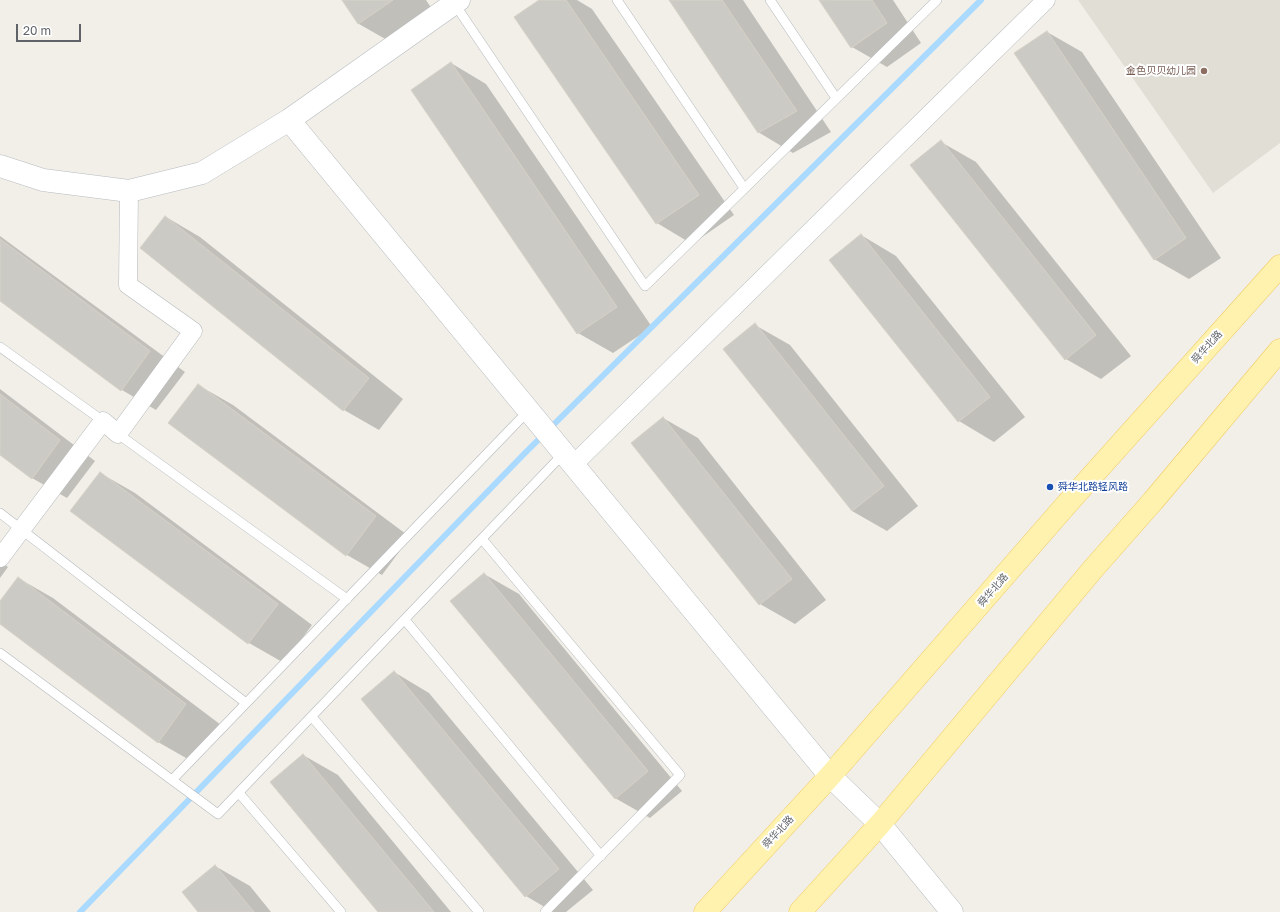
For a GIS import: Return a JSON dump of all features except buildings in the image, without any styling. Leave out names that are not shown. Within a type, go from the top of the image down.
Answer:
[{"type":"main road","name":"舜华北路","points":[[705,912],[830,776],[1077,493],[1280,266]]},
{"type":"main road","points":[[800,912],[880,824],[1093,568],[1153,501],[1280,350]]},
{"type":"street","points":[[552,439],[1046,0]]},
{"type":"street","points":[[0,166],[43,180],[129,191],[202,173],[289,120],[456,1]]},
{"type":"street","points":[[289,120],[830,776],[880,824],[952,912]]},
{"type":"street","points":[[0,558],[103,421],[118,434],[193,331],[128,285],[129,191]]},
{"type":"lane","points":[[617,0],[744,188]]},
{"type":"lane","points":[[770,0],[836,98]]},
{"type":"lane","points":[[456,1],[645,286],[932,2]]},
{"type":"lane","points":[[0,347],[103,421]]},
{"type":"lane","points":[[118,434],[347,598]]},
{"type":"lane","points":[[0,653],[218,814],[482,539],[552,439]]},
{"type":"lane","points":[[172,780],[347,598],[552,439]]},
{"type":"lane","points":[[0,513],[246,702]]},
{"type":"lane","points":[[482,539],[680,775],[545,912]]},
{"type":"lane","points":[[405,620],[601,856]]},
{"type":"lane","points":[[312,717],[479,912]]},
{"type":"lane","points":[[239,793],[342,912]]},
{"type":"shaded area","name":"金色贝贝幼儿园","points":[[1078,0],[1280,0],[1280,143],[1213,193]]},
{"type":"waterway","points":[[80,912],[524,454],[981,0]]},
{"type":"place","name":"金色贝贝幼儿园","points":[[1204,71]]},
{"type":"place","name":"舜华北路轻风路","points":[[1050,487]]}]
